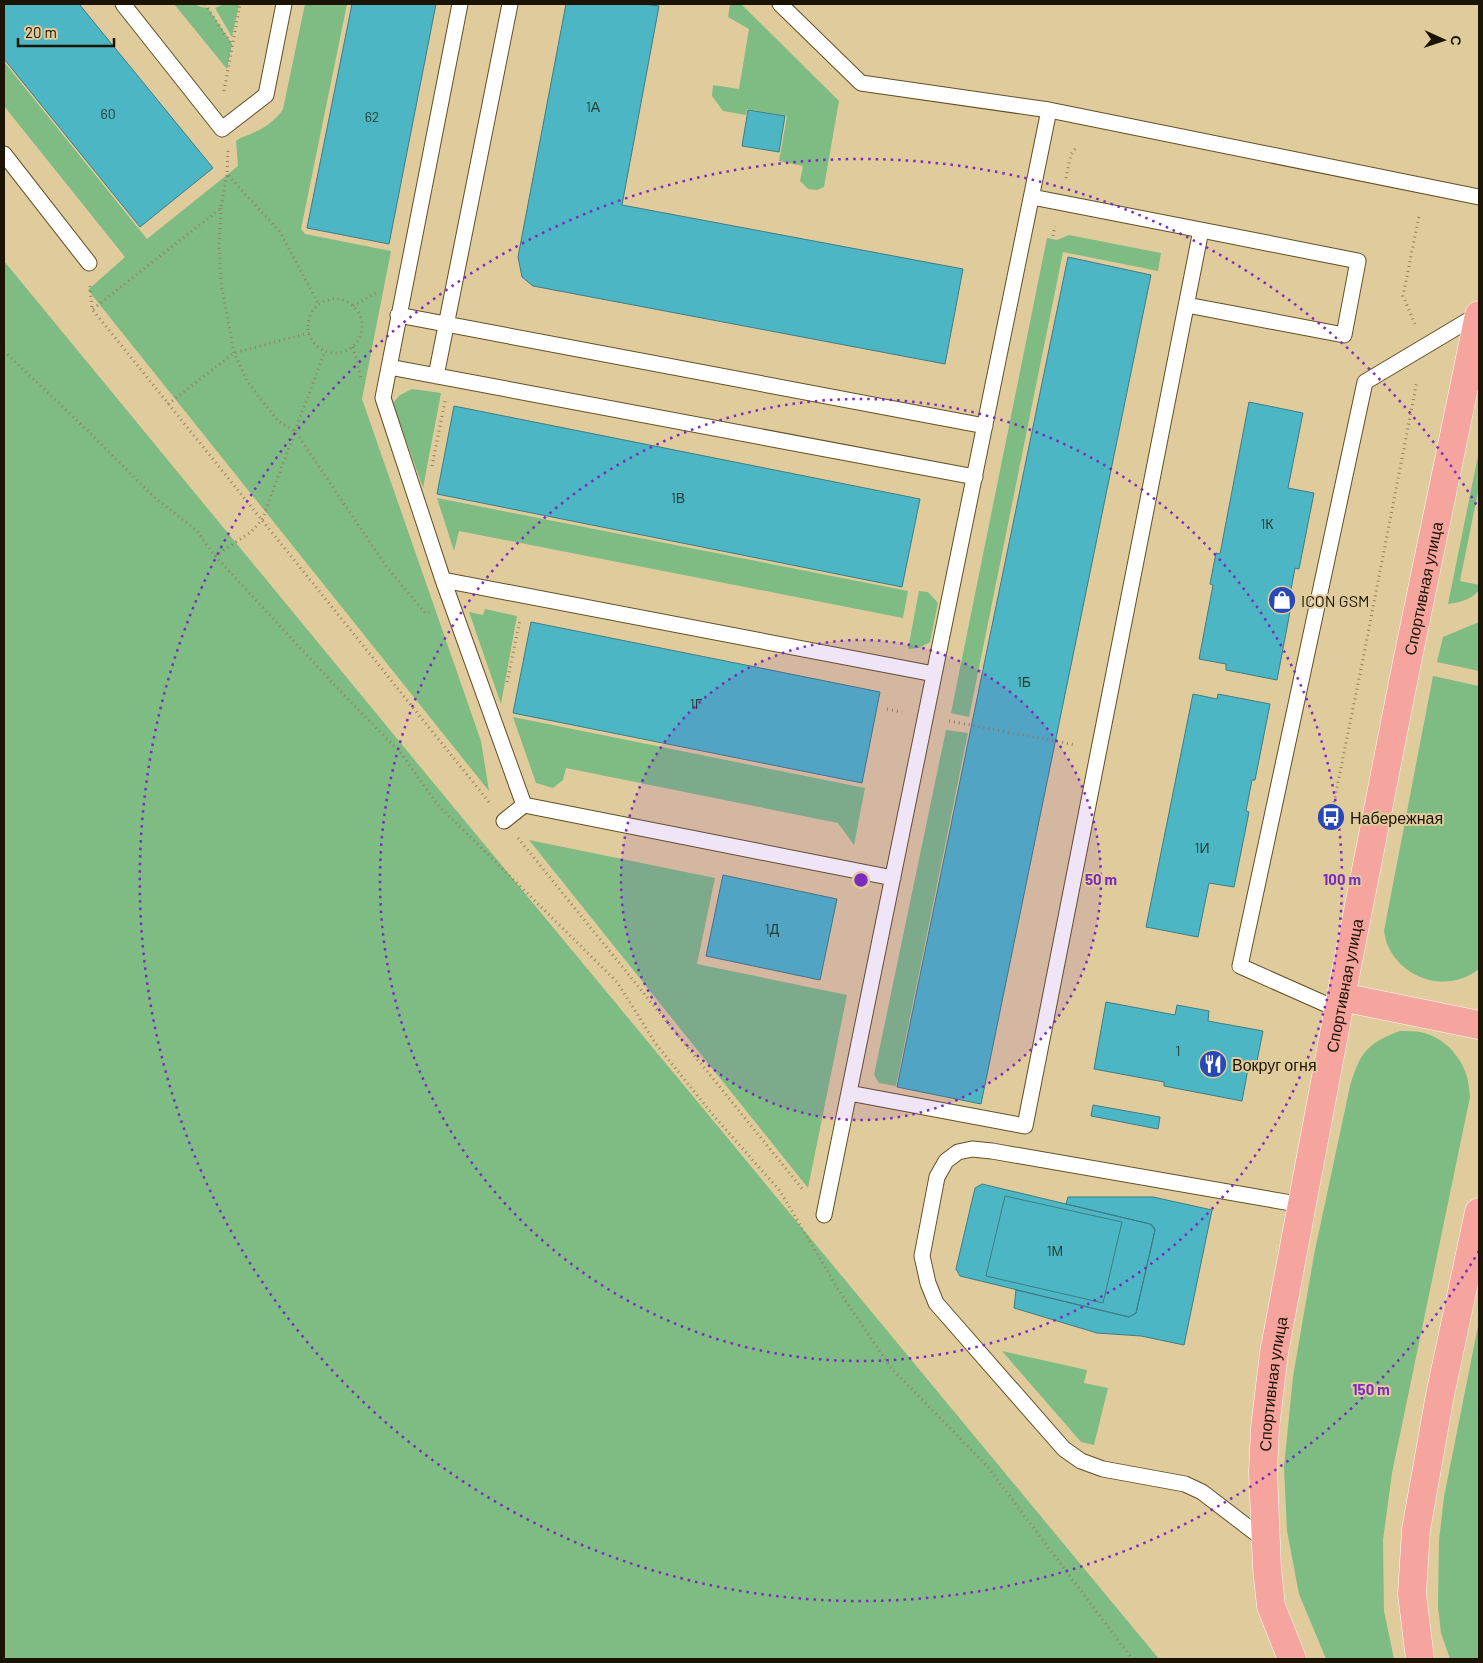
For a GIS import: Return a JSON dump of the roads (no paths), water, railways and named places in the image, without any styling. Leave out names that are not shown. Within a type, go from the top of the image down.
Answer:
[{"type":"main road","name":"Спортивная улица","points":[[1292,1659],[1271,1606],[1266,1541],[1263,1472],[1265,1428],[1274,1353],[1406,667],[1479,314]]},
{"type":"main road","points":[[1340,1003],[1479,1025]]},
{"type":"main road","points":[[1420,1659],[1412,1594],[1416,1530],[1440,1394],[1479,1212]]},
{"type":"lane","points":[[123,4],[222,129],[266,95],[284,4]]},
{"type":"lane","points":[[460,4],[383,398],[444,580],[524,805]]},
{"type":"lane","points":[[436,376],[510,4]]},
{"type":"lane","points":[[780,4],[861,83],[1049,110],[1479,197]]},
{"type":"lane","points":[[824,1215],[1049,110]]},
{"type":"lane","points":[[4,154],[89,263]]},
{"type":"lane","points":[[1032,197],[1358,261],[1344,334],[1187,304]]},
{"type":"lane","points":[[849,1093],[1025,1126],[1202,230]]},
{"type":"lane","points":[[1340,1003],[1240,966],[1365,382],[1479,314]]},
{"type":"lane","points":[[398,315],[985,426]]},
{"type":"lane","points":[[389,367],[975,477]]},
{"type":"lane","points":[[444,580],[934,674]]},
{"type":"lane","points":[[504,821],[524,805],[892,878]]},
{"type":"lane","points":[[1266,1541],[1202,1492],[1184,1484],[1103,1469],[1081,1461],[1064,1449],[936,1303],[928,1283],[922,1256],[937,1177],[946,1161],[952,1156],[958,1152],[972,1149],[1002,1152],[1303,1206]]},
{"type":"place","name":"ICON GSM","points":[[1282,600]]},
{"type":"place","name":"Набережная","points":[[1331,817]]},
{"type":"place","name":"Вокруг огня","points":[[1213,1064]]}]
